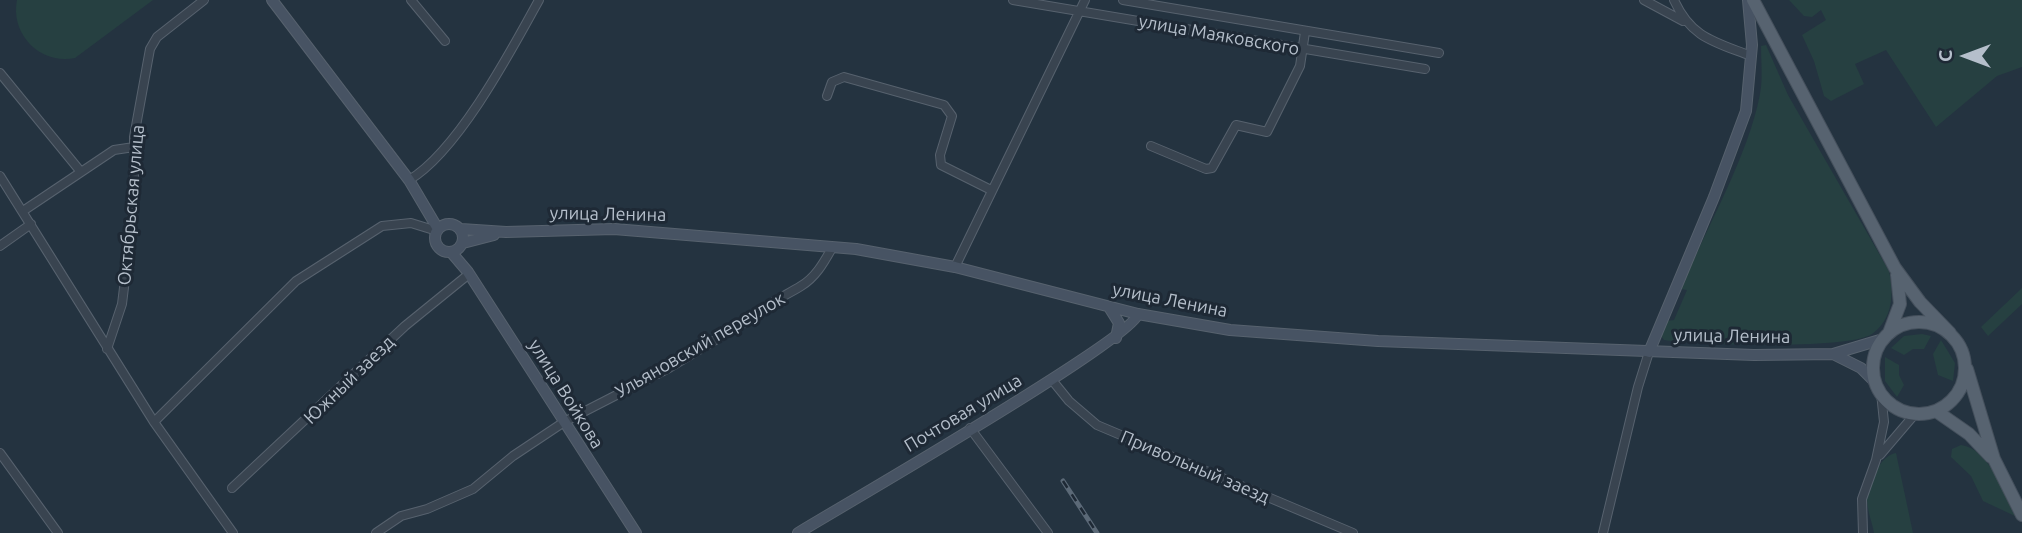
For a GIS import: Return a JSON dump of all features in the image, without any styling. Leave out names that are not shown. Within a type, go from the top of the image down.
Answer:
[{"type":"main road","points":[[272,0],[409,180],[425,208],[441,228]]},
{"type":"main road","points":[[1751,0],[1769,28],[1895,268],[1920,302],[1950,333],[1963,353],[1994,459],[2022,515]]},
{"type":"main road","points":[[1649,352],[1743,119],[1749,92],[1751,0]]},
{"type":"main road","points":[[1751,51],[1769,28]]},
{"type":"main road","name":"улица Ленина","points":[[441,228],[506,232],[614,229],[832,248],[955,267],[1138,314],[1230,330],[1378,341],[1649,352],[1833,354]]},
{"type":"main road","name":"улица Войкова","points":[[441,228],[439,247],[451,252],[469,273],[636,533]]},
{"type":"main road","name":"улица Войкова","points":[[461,229],[469,273]]},
{"type":"main road","name":"улица Ленина","points":[[462,244],[506,232]]},
{"type":"main road","points":[[451,252],[462,244]]},
{"type":"main road","points":[[1878,388],[1874,360],[1900,304],[1895,268]]},
{"type":"main road","points":[[1109,307],[1119,323],[1116,338]]},
{"type":"main road","name":"Почтовая улица","points":[[798,533],[1052,380],[1116,338],[1134,324],[1138,314]]},
{"type":"main road","points":[[1833,354],[1854,351],[1886,336],[1900,326],[1926,322],[1950,333]]},
{"type":"main road","points":[[1833,354],[1861,368],[1898,409],[1914,414],[1936,411],[1958,394],[1965,365]]},
{"type":"main road","points":[[1936,411],[1969,434],[1994,459]]},
{"type":"street","name":"Октябрьская улица","points":[[107,348],[121,304],[134,205],[134,147],[150,48],[157,37],[204,0]]},
{"type":"street","points":[[411,0],[445,41]]},
{"type":"street","points":[[409,180],[439,153],[484,94],[539,0]]},
{"type":"street","name":"улица Маяковского","points":[[1013,0],[1425,69]]},
{"type":"street","points":[[955,267],[1085,0]]},
{"type":"street","name":"улица Маяковского","points":[[1123,0],[1439,53]]},
{"type":"street","points":[[1644,0],[1683,21],[1700,34],[1751,51]]},
{"type":"street","points":[[1674,0],[1683,21]]},
{"type":"street","points":[[1151,146],[1206,169],[1212,168],[1236,125],[1267,132],[1291,88],[1303,50],[1305,32]]},
{"type":"street","points":[[0,72],[81,173]]},
{"type":"street","points":[[827,96],[832,82],[844,77],[944,105],[952,116],[940,155],[941,165],[991,190]]},
{"type":"street","points":[[23,211],[114,150],[134,147]]},
{"type":"street","points":[[0,176],[154,422],[233,533]]},
{"type":"street","points":[[154,422],[296,281],[382,226],[411,223],[441,228]]},
{"type":"street","points":[[0,246],[31,224]]},
{"type":"street","name":"Ульяновский переулок","points":[[376,533],[401,516],[426,509],[473,489],[513,456],[564,422],[669,368],[804,285],[821,268],[832,248]]},
{"type":"street","name":"Южный заезд","points":[[232,488],[405,326],[469,273]]},
{"type":"street","points":[[1604,533],[1638,387],[1649,352]]},
{"type":"street","name":"Привольный заезд","points":[[1052,380],[1069,401],[1097,425],[1353,533]]},
{"type":"street","points":[[1863,533],[1862,499],[1876,460],[1884,422],[1878,388]]},
{"type":"street","points":[[1876,460],[1914,414]]},
{"type":"street","points":[[970,428],[1048,533]]},
{"type":"street","points":[[0,453],[58,533]]},
{"type":"green space","points":[[17,0],[153,0],[75,58],[62,59],[40,52],[23,36],[16,13]]},
{"type":"green space","points":[[1789,0],[2022,0],[2022,67],[1997,76],[1936,127],[1886,50],[1855,64],[1864,84],[1831,101],[1824,96],[1814,61],[1802,35],[1826,20],[1821,10],[1812,17],[1804,16]]},
{"type":"green space","points":[[1766,45],[1788,95],[1889,271],[1891,297],[1888,314],[1872,334],[1834,342],[1738,345],[1664,340],[1661,336],[1667,321],[1674,320],[1687,290],[1681,289],[1746,142],[1761,88],[1761,46]]},
{"type":"green space","points":[[2022,288],[2022,304],[1988,336],[1981,327]]},
{"type":"green space","points":[[1904,336],[1931,336],[1924,349],[1913,349],[1904,355],[1891,348]]},
{"type":"green space","points":[[1941,340],[1955,363],[1953,381],[1938,375],[1933,354]]},
{"type":"green space","points":[[1885,357],[1899,365],[1899,375],[1904,385],[1897,397],[1885,381]]},
{"type":"green space","points":[[1961,445],[1980,454],[1987,463],[2015,516],[1983,501],[1971,476],[1951,457],[1952,449]]},
{"type":"green space","points":[[1896,453],[1913,533],[1874,533],[1867,503],[1868,493],[1880,464]]},
{"type":"railway","points":[[1063,481],[1097,533]]}]
